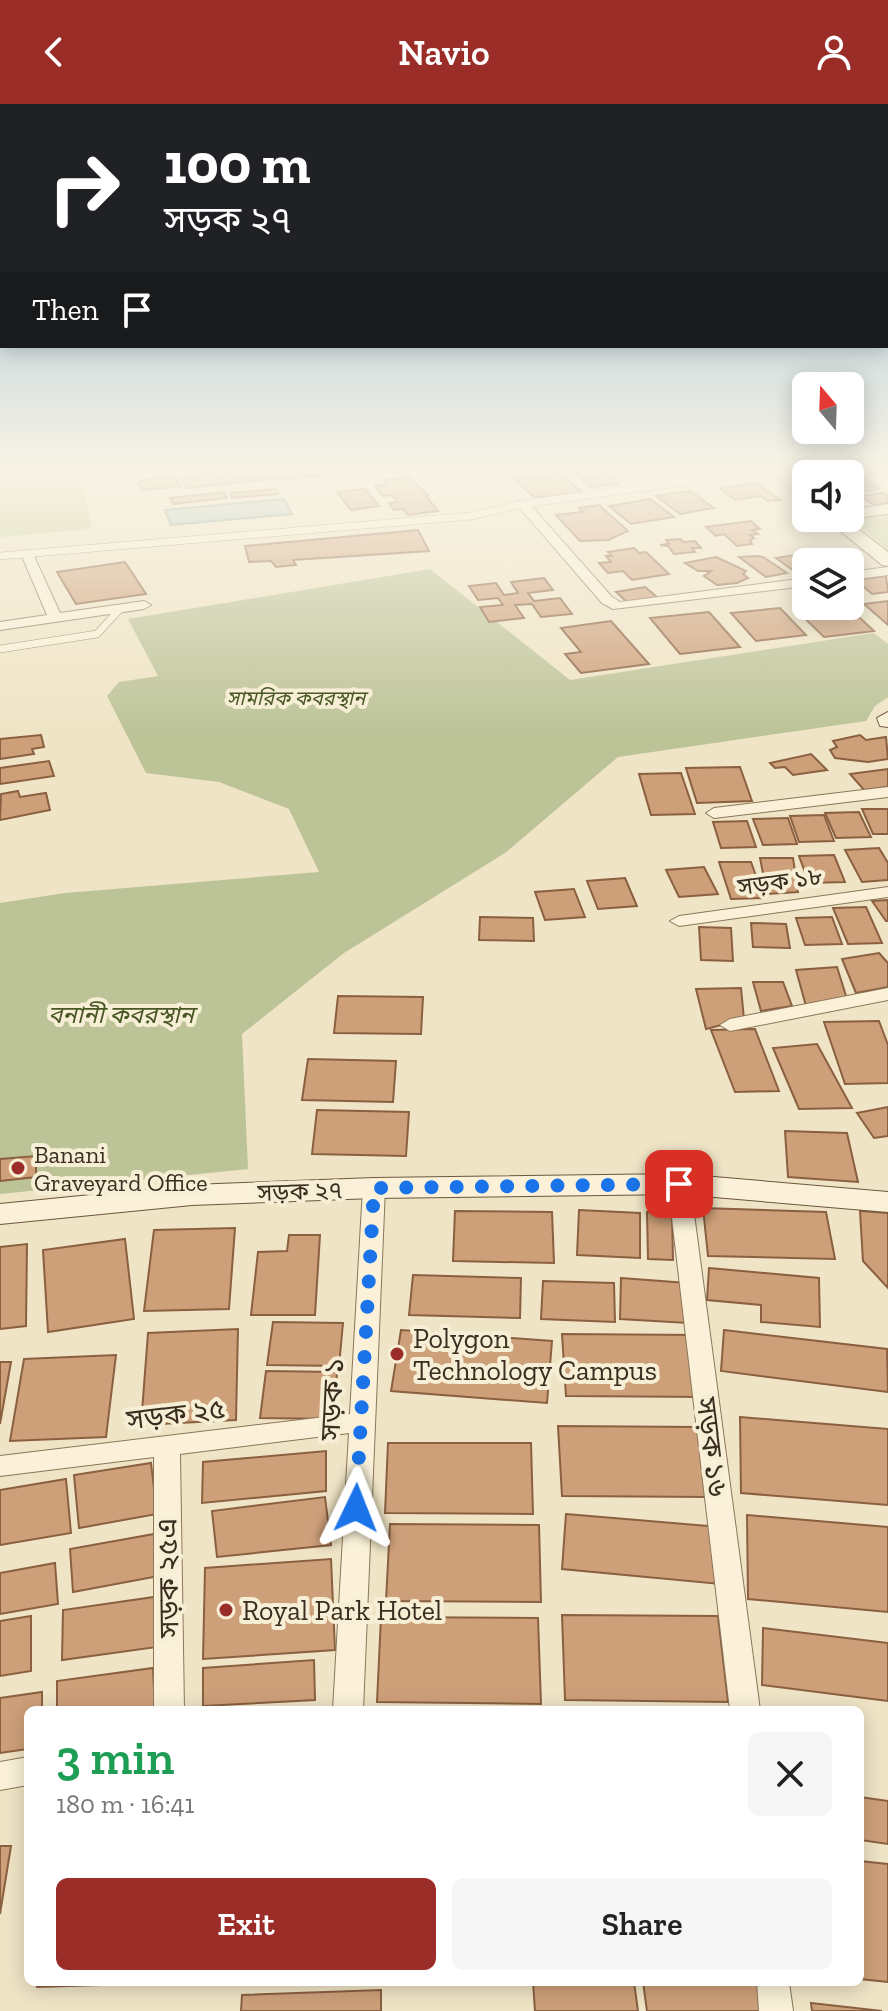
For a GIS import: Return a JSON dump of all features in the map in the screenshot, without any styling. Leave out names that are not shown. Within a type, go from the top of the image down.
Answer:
[{"type":"street","points":[[28,557],[55,618]]},
{"type":"street","points":[[569,557],[607,600],[618,606],[792,584]]},
{"type":"street","points":[[864,574],[888,571]]},
{"type":"street","points":[[0,626],[144,605]]},
{"type":"street","points":[[714,813],[888,792]]},
{"type":"street","name":"সড়ক ১৮","points":[[679,921],[888,892]]},
{"type":"street","points":[[730,1025],[888,994]]},
{"type":"street","name":"সড়ক ২৭","points":[[0,1214],[192,1195],[374,1188],[679,1184],[888,1202]]},
{"type":"street","name":"সড়ক ১৬","points":[[679,1184],[744,1706]]},
{"type":"street","name":"সড়ক ১","points":[[348,1706],[374,1188]]},
{"type":"street","name":"সড়ক ২৫","points":[[0,1466],[360,1422]]},
{"type":"street","name":"সড়ক ২৫এ","points":[[167,1445],[169,1706]]},
{"type":"street","points":[[0,1776],[24,1772]]},
{"type":"street","points":[[773,1986],[776,2011]]},
{"type":"lane","points":[[0,649],[97,634],[120,609]]},
{"type":"green space","name":"বনানী কবরস্থান","points":[[430,569],[570,680],[874,633],[888,644],[888,697],[875,706],[866,721],[618,757],[505,853],[344,953],[242,1034],[248,1169],[0,1194],[0,903],[65,893],[319,872],[289,809],[219,782],[146,773],[107,696],[119,682],[158,676],[128,619]]},
{"type":"building","points":[[248,557],[338,557],[293,560],[296,565],[276,567],[271,561],[249,562]]},
{"type":"building","points":[[607,557],[651,557],[669,574],[632,580],[623,571],[608,573],[599,563],[611,562]]},
{"type":"building","points":[[716,557],[746,571],[743,574],[748,578],[737,583],[717,585],[704,576],[711,571],[698,571],[685,563]]},
{"type":"building","points":[[739,557],[763,557],[787,573],[766,577]]},
{"type":"building","points":[[792,557],[792,570],[776,558]]},
{"type":"building","points":[[125,562],[146,594],[76,604],[57,572]]},
{"type":"building","points":[[886,576],[888,592],[872,594],[864,587],[864,579]]},
{"type":"building","points":[[544,578],[553,590],[528,593],[534,601],[560,598],[572,614],[541,617],[532,604],[515,605],[524,618],[489,622],[480,607],[503,605],[498,598],[478,600],[469,586],[496,583],[504,595],[518,593],[511,582]]},
{"type":"building","points":[[645,587],[657,597],[627,602],[616,592]]},
{"type":"building","points":[[888,601],[888,625],[864,604]]},
{"type":"building","points":[[780,608],[806,635],[756,641],[731,613]]},
{"type":"building","points":[[709,612],[740,647],[680,654],[650,618]]},
{"type":"building","points":[[806,620],[862,620],[874,631],[824,637]]},
{"type":"building","points":[[611,621],[649,664],[581,673],[565,654],[581,652],[561,628]]},
{"type":"building","points":[[41,735],[44,747],[32,749],[34,754],[0,759],[0,739]]},
{"type":"building","points":[[860,735],[866,740],[886,737],[888,759],[868,762],[835,758],[830,750],[837,747],[833,741]]},
{"type":"building","points":[[811,754],[827,770],[793,775],[785,767],[775,768],[770,763]]},
{"type":"building","points":[[49,761],[54,776],[0,784],[0,768]]},
{"type":"building","points":[[740,767],[752,801],[697,803],[686,768]]},
{"type":"building","points":[[888,769],[888,787],[864,790],[850,774]]},
{"type":"building","points":[[681,773],[695,814],[651,815],[639,774]]},
{"type":"building","points":[[18,791],[20,797],[46,793],[50,810],[0,820],[1,794]]},
{"type":"building","points":[[862,809],[888,809],[888,834],[873,834]]},
{"type":"building","points":[[859,812],[871,837],[836,838],[825,813]]},
{"type":"building","points":[[824,815],[834,841],[799,842],[790,816]]},
{"type":"building","points":[[788,818],[797,844],[763,845],[753,819]]},
{"type":"building","points":[[747,821],[756,847],[721,848],[713,822]]},
{"type":"building","points":[[879,848],[888,863],[888,880],[862,882],[845,850]]},
{"type":"building","points":[[834,855],[845,882],[809,883],[799,856]]},
{"type":"building","points":[[760,858],[793,858],[798,892],[767,894]]},
{"type":"building","points":[[719,862],[751,862],[764,898],[731,899]]},
{"type":"building","points":[[704,867],[718,894],[679,897],[666,870]]},
{"type":"building","points":[[625,878],[637,906],[598,909],[587,881]]},
{"type":"building","points":[[574,889],[585,917],[545,920],[535,892]]},
{"type":"building","points":[[888,900],[888,921],[886,921],[872,901]]},
{"type":"building","points":[[866,907],[882,943],[848,944],[833,908]]},
{"type":"building","points":[[480,917],[533,918],[534,941],[479,940]]},
{"type":"building","points":[[832,917],[842,944],[805,945],[796,918]]},
{"type":"building","points":[[751,923],[786,924],[790,948],[753,947]]},
{"type":"building","points":[[699,927],[731,928],[733,961],[701,960]]},
{"type":"building","points":[[879,953],[888,963],[888,987],[856,993],[842,959]]},
{"type":"building","points":[[837,967],[847,999],[806,1006],[796,970]]},
{"type":"building","points":[[753,982],[783,982],[792,1006],[761,1011]]},
{"type":"building","points":[[741,988],[744,1019],[706,1029],[696,989]]},
{"type":"building","points":[[338,996],[423,997],[421,1034],[334,1033]]},
{"type":"building","points":[[879,1021],[888,1045],[888,1083],[845,1084],[824,1022]]},
{"type":"building","points":[[755,1029],[779,1091],[735,1092],[711,1030]]},
{"type":"building","points":[[817,1044],[852,1108],[799,1109],[773,1048]]},
{"type":"building","points":[[308,1059],[396,1061],[393,1102],[302,1100]]},
{"type":"building","points":[[888,1107],[888,1136],[874,1138],[857,1113]]},
{"type":"building","points":[[317,1110],[409,1112],[406,1156],[312,1154]]},
{"type":"building","points":[[785,1131],[847,1133],[858,1182],[788,1177]]},
{"type":"building","name":"Banani Graveyard Office","points":[[36,1156],[36,1177],[0,1181],[0,1159]]},
{"type":"building","points":[[703,1208],[826,1212],[835,1259],[708,1256]]},
{"type":"building","points":[[579,1210],[640,1213],[640,1258],[577,1255]]},
{"type":"building","points":[[455,1211],[552,1212],[554,1263],[453,1261]]},
{"type":"building","points":[[860,1211],[888,1213],[888,1288],[863,1261]]},
{"type":"building","points":[[647,1212],[672,1213],[673,1260],[648,1259]]},
{"type":"building","points":[[235,1228],[229,1309],[144,1311],[154,1230]]},
{"type":"building","points":[[289,1235],[320,1235],[315,1315],[251,1315],[258,1252],[287,1251]]},
{"type":"building","points":[[125,1239],[134,1319],[48,1332],[43,1250]]},
{"type":"building","points":[[27,1244],[26,1326],[0,1329],[0,1247]]},
{"type":"building","points":[[709,1268],[819,1278],[820,1327],[761,1322],[761,1305],[707,1300]]},
{"type":"building","points":[[413,1275],[521,1278],[520,1318],[409,1315]]},
{"type":"building","points":[[621,1278],[687,1283],[688,1323],[620,1319]]},
{"type":"building","points":[[543,1281],[614,1283],[615,1322],[541,1319]]},
{"type":"building","points":[[273,1322],[343,1323],[339,1366],[267,1365]]},
{"type":"building","points":[[238,1329],[236,1420],[141,1425],[148,1333]]},
{"type":"building","points":[[401,1330],[552,1341],[547,1403],[391,1391]]},
{"type":"building","points":[[724,1330],[887,1349],[888,1392],[721,1371]]},
{"type":"building","points":[[562,1334],[697,1335],[705,1397],[566,1396]]},
{"type":"building","points":[[116,1355],[106,1437],[10,1441],[24,1359]]},
{"type":"building","points":[[0,1362],[11,1362],[0,1424]]},
{"type":"building","points":[[266,1371],[337,1372],[334,1419],[260,1418]]},
{"type":"building","points":[[740,1417],[888,1429],[888,1505],[741,1493]]},
{"type":"building","points":[[558,1426],[700,1427],[709,1497],[562,1496]]},
{"type":"building","points":[[388,1443],[531,1443],[533,1514],[385,1513]]},
{"type":"building","points":[[326,1451],[326,1491],[202,1503],[203,1462]]},
{"type":"building","points":[[151,1463],[157,1514],[79,1528],[74,1475]]},
{"type":"building","points":[[66,1479],[71,1533],[0,1545],[0,1490]]},
{"type":"building","points":[[325,1497],[331,1545],[217,1557],[212,1511]]},
{"type":"building","points":[[566,1514],[720,1527],[720,1584],[562,1569]]},
{"type":"building","points":[[747,1515],[888,1527],[888,1612],[748,1599]]},
{"type":"building","points":[[390,1524],[539,1525],[541,1602],[386,1601]]},
{"type":"building","points":[[154,1534],[159,1576],[73,1592],[70,1549]]},
{"type":"building","points":[[331,1559],[335,1650],[203,1659],[205,1568]]},
{"type":"building","points":[[55,1563],[58,1604],[0,1614],[0,1573]]},
{"type":"building","points":[[154,1597],[157,1647],[62,1660],[63,1610]]},
{"type":"building","points":[[562,1615],[718,1616],[728,1702],[565,1700]]},
{"type":"building","points":[[31,1616],[31,1671],[0,1676],[0,1621]]},
{"type":"building","points":[[381,1617],[538,1618],[541,1704],[377,1702]]},
{"type":"building","points":[[763,1628],[888,1643],[888,1701],[762,1685]]},
{"type":"building","points":[[314,1660],[315,1700],[203,1706],[203,1668]]},
{"type":"building","points":[[153,1668],[155,1706],[57,1706],[57,1681]]},
{"type":"building","points":[[42,1692],[42,1706],[24,1706],[24,1750],[0,1753],[0,1698]]},
{"type":"building","points":[[864,1798],[888,1801],[888,1844],[864,1841]]},
{"type":"building","points":[[0,1846],[11,1846],[0,1914]]},
{"type":"building","points":[[864,1861],[888,1864],[888,1982],[864,1979]]},
{"type":"building","points":[[533,1986],[635,1986],[638,2011],[535,2011]]},
{"type":"building","points":[[644,1986],[763,1986],[767,2011],[647,2011]]},
{"type":"building","points":[[381,1990],[381,2011],[241,2011],[242,1995]]},
{"type":"building","points":[[811,2003],[882,2011],[812,2011]]},
{"type":"place","name":"Banani Graveyard Office","points":[[18,1168]]},
{"type":"place","name":"Polygon Technology Campus","points":[[397,1354]]},
{"type":"place","name":"Royal Park Hotel","points":[[226,1610]]},
{"type":"route","points":[[356,1508],[374,1188],[679,1184]]},
{"type":"park label","name":"সামরিক কবরস্থান","points":[[296,698]]}]
